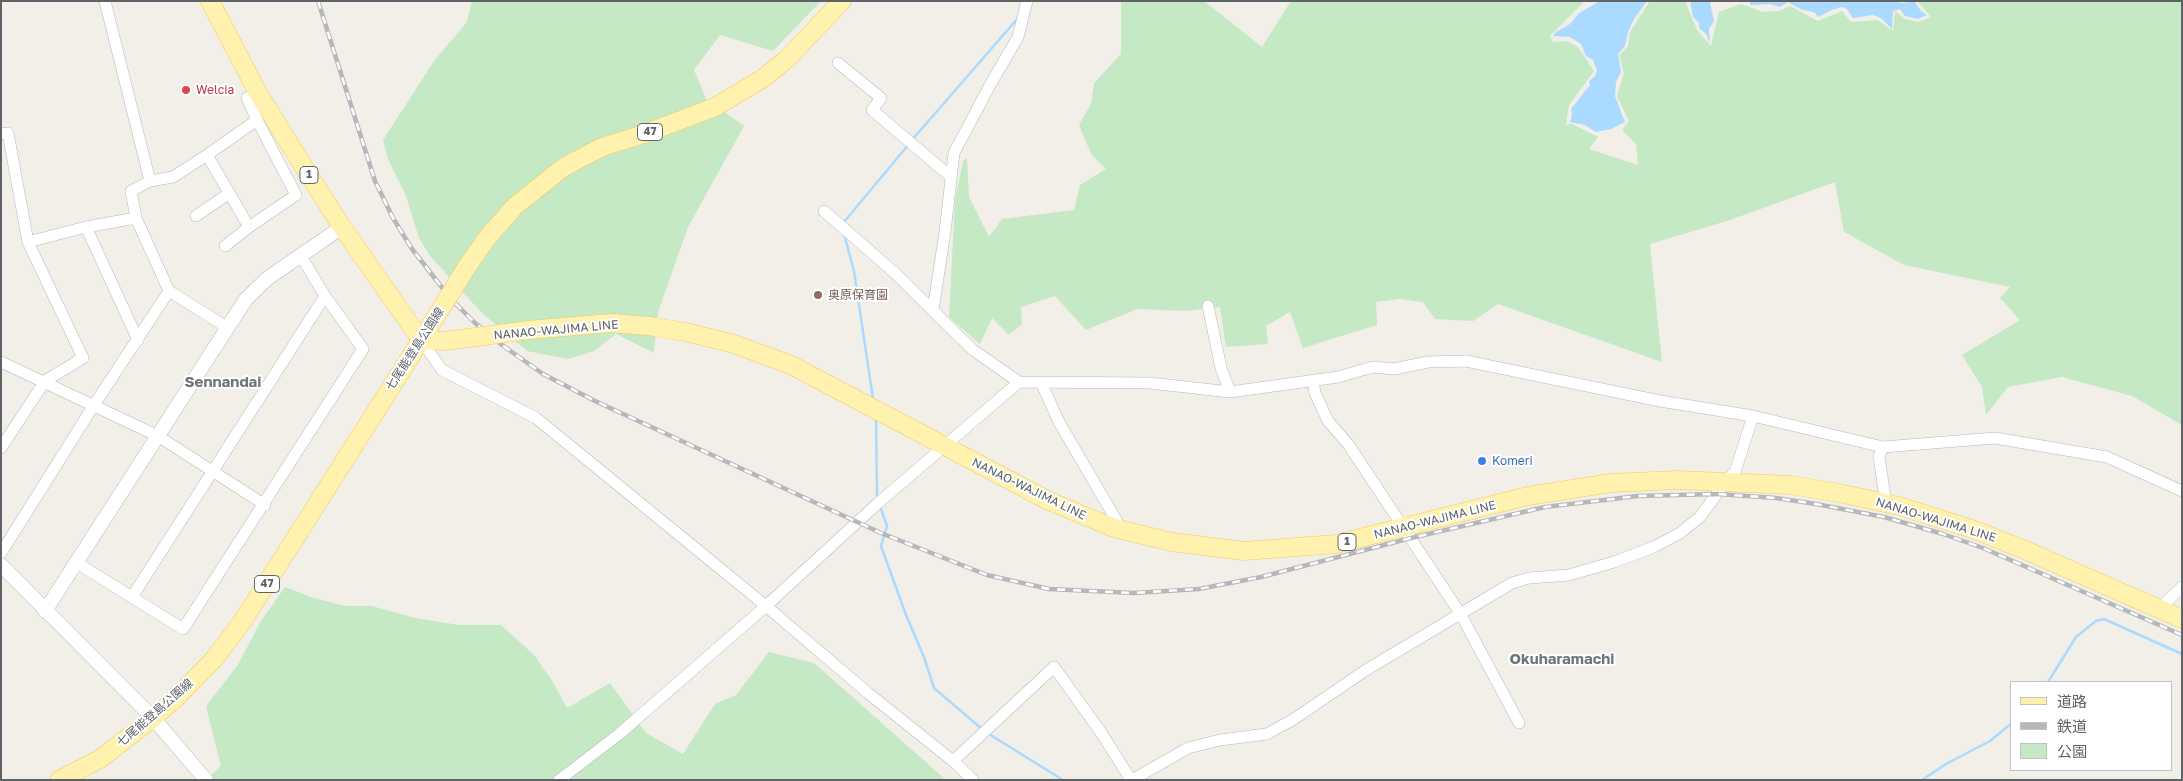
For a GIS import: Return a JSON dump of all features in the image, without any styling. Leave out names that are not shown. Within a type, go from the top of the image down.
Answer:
[{"type":"main road","name":"1","points":[[210,1],[258,93],[342,227],[421,340]]},
{"type":"main road","name":"七尾能登島公園線","points":[[59,780],[100,759],[153,718],[176,698],[215,658],[242,622],[466,268],[504,217],[525,197],[564,166],[602,147],[644,134],[715,106],[762,79],[787,59],[842,1]]},
{"type":"main road","name":"NANAO-WAJIMA LINE","points":[[421,340],[444,341],[529,330],[611,323],[649,326],[685,332],[731,344],[791,365],[1049,501],[1136,535],[1172,542],[1244,550],[1336,544],[1553,491],[1646,480],[1726,481],[1791,485],[1839,493],[1886,504],[1981,532],[2182,619]]},
{"type":"street","points":[[106,1],[150,181]]},
{"type":"street","points":[[932,310],[945,232],[954,153],[1018,37],[1028,1]]},
{"type":"street","points":[[838,63],[880,98],[872,110],[950,176]]},
{"type":"street","points":[[225,246],[296,195],[247,98],[258,93]]},
{"type":"street","points":[[228,328],[169,291],[136,218],[131,192],[150,181],[173,177],[257,120]]},
{"type":"street","points":[[1,134],[8,133],[28,242],[83,358],[45,381],[1,448]]},
{"type":"street","points":[[207,155],[228,194],[249,227]]},
{"type":"street","points":[[196,216],[228,194]]},
{"type":"street","points":[[824,210],[973,350],[1019,382],[1150,382],[1230,392],[1338,377],[1373,367],[1394,369],[1428,362],[1466,361],[1651,399],[1753,416],[1883,447],[1995,438],[2107,457],[2182,491]]},
{"type":"street","points":[[28,242],[86,227],[136,218]]},
{"type":"street","points":[[86,227],[138,340]]},
{"type":"street","points":[[45,611],[246,299],[268,278],[342,227]]},
{"type":"street","points":[[77,563],[183,629],[363,349],[301,256]]},
{"type":"street","points":[[1,553],[169,291]]},
{"type":"street","points":[[132,597],[212,470],[326,296]]},
{"type":"street","points":[[1208,306],[1221,368],[1230,392]]},
{"type":"street","points":[[421,340],[442,370],[536,418],[766,606],[868,694],[953,761],[973,780]]},
{"type":"street","points":[[1,362],[45,381],[158,436],[265,504]]},
{"type":"street","points":[[1313,380],[1315,393],[1328,421],[1348,444],[1460,612],[1519,723]]},
{"type":"street","points":[[559,780],[618,735],[766,606],[879,503],[1019,382]]},
{"type":"street","points":[[1041,382],[1059,422],[1122,530]]},
{"type":"street","points":[[953,761],[1054,667],[1100,731],[1132,780],[1188,748],[1220,740],[1267,734],[1294,719],[1366,670],[1460,612],[1512,583],[1529,578],[1569,575],[1614,562],[1654,547],[1680,533],[1700,517],[1726,481],[1735,472],[1753,416]]},
{"type":"street","points":[[1883,447],[1879,456],[1886,504]]},
{"type":"street","points":[[1,565],[153,718],[206,780]]},
{"type":"street","points":[[2159,609],[2182,587]]},
{"type":"green space","points":[[472,1],[821,1],[773,51],[720,35],[694,70],[706,99],[744,126],[688,227],[658,312],[654,353],[616,334],[594,351],[568,359],[527,351],[481,312],[430,256],[419,238],[406,196],[388,159],[383,140],[434,61],[467,22]]},
{"type":"green space","points":[[1121,1],[1204,1],[1262,47],[1291,1],[1585,1],[1550,36],[1553,42],[1567,41],[1578,47],[1594,71],[1569,105],[1566,125],[1572,124],[1598,137],[1589,149],[1638,165],[1636,144],[1622,130],[1629,121],[1617,96],[1624,73],[1619,55],[1628,46],[1630,32],[1650,1],[1685,1],[1697,30],[1711,46],[1719,12],[1741,4],[1763,12],[1779,11],[1790,6],[1818,21],[1842,11],[1851,22],[1878,20],[1893,31],[1895,11],[1905,19],[1918,22],[1931,17],[1917,1],[2182,1],[2182,425],[2132,396],[2062,377],[2008,387],[1986,415],[1982,387],[1962,355],[2020,320],[2000,298],[2010,287],[1904,265],[1844,232],[1835,182],[1730,220],[1650,244],[1662,362],[1498,304],[1473,321],[1435,319],[1423,302],[1399,299],[1376,302],[1377,325],[1303,348],[1290,312],[1266,326],[1268,344],[1226,347],[1220,307],[1186,311],[1137,309],[1086,330],[1055,296],[1021,307],[1022,324],[1009,335],[992,318],[980,344],[949,317],[955,200],[963,161],[967,158],[969,197],[989,237],[1002,219],[1074,210],[1080,185],[1106,169],[1091,154],[1079,125],[1091,104],[1094,83],[1121,54]]},
{"type":"green space","points":[[285,587],[314,598],[345,606],[372,606],[415,618],[459,625],[501,625],[534,655],[553,682],[567,708],[610,683],[646,733],[683,754],[715,704],[736,695],[769,652],[814,663],[946,780],[206,780],[221,766],[206,706],[237,666],[261,621]]},
{"type":"water","points":[[1600,1],[1647,1],[1634,19],[1628,32],[1625,46],[1618,54],[1621,72],[1616,82],[1615,96],[1625,122],[1611,129],[1596,132],[1585,125],[1570,122],[1571,109],[1590,85],[1589,81],[1595,76],[1597,70],[1593,60],[1586,56],[1581,44],[1570,37],[1553,36],[1556,32],[1570,24],[1579,13]]},
{"type":"water","points":[[1690,1],[1712,1],[1710,3],[1714,21],[1709,29],[1710,43],[1706,34],[1699,28],[1699,23],[1693,17]]},
{"type":"water","points":[[1749,1],[1891,1],[1903,3],[1914,1],[1921,11],[1927,15],[1918,19],[1905,16],[1900,9],[1893,11],[1892,29],[1881,18],[1873,15],[1853,18],[1847,9],[1842,7],[1818,17],[1814,12],[1802,10],[1788,2],[1780,7],[1770,4],[1751,5]]},
{"type":"waterway","points":[[912,140],[1018,18]]},
{"type":"waterway","points":[[844,222],[909,144]]},
{"type":"waterway","points":[[844,234],[854,271],[873,399]]},
{"type":"waterway","points":[[876,417],[877,499]]},
{"type":"waterway","points":[[880,506],[887,526],[881,546],[934,688],[982,729]]},
{"type":"waterway","points":[[2049,681],[2076,637],[2096,621],[2104,619],[2182,654]]},
{"type":"waterway","points":[[1922,780],[1946,764],[1990,741],[2010,725]]},
{"type":"waterway","points":[[989,734],[1063,780]]},
{"type":"railway","points":[[318,1],[375,181],[393,218],[412,249],[451,299],[475,323],[543,374],[595,401],[881,533],[987,575],[1049,589],[1134,593],[1199,589],[1261,577],[1411,538],[1545,507],[1638,496],[1717,494],[1776,498],[1816,504],[1884,517],[1943,534],[1983,548],[2182,635]]},
{"type":"place","name":"Welcia","points":[[186,90]]},
{"type":"place","name":"奥原保育園","points":[[818,295]]},
{"type":"place","name":"Komeri","points":[[1482,461]]},
{"type":"district","name":"Sennandai","points":[[223,382]]},
{"type":"district","name":"Okuharamachi","points":[[1562,659]]}]
